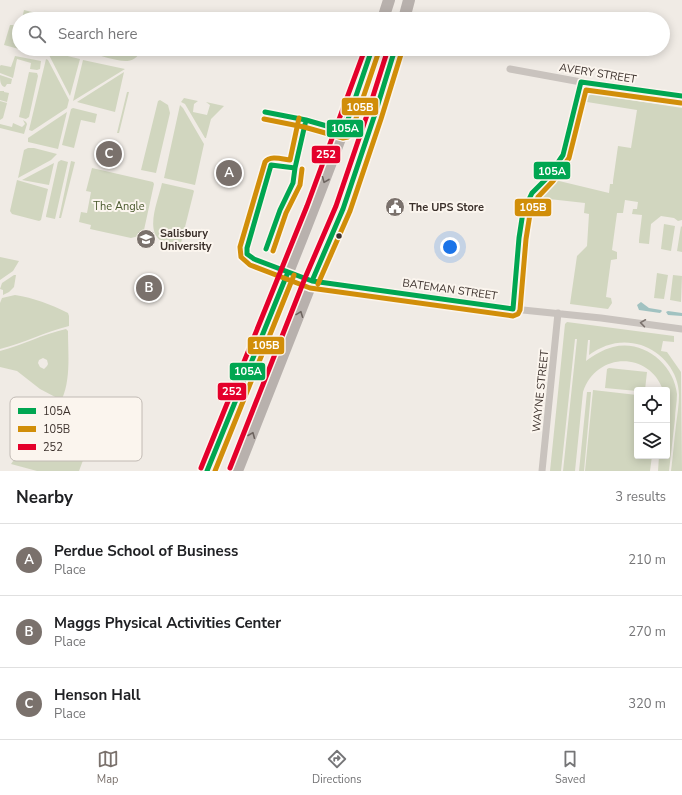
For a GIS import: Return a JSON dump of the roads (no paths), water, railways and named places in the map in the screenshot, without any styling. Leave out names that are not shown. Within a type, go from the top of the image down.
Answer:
[{"type":"main road","points":[[385,12],[389,0]]},
{"type":"main road","points":[[406,12],[409,0]]},
{"type":"main road","points":[[207,471],[344,130],[370,56]]},
{"type":"main road","points":[[237,471],[312,281],[343,208],[393,56]]},
{"type":"street","name":"AVERY STREET","points":[[510,69],[581,82],[682,96]]},
{"type":"street","points":[[513,309],[519,238],[523,212],[532,193],[548,177],[563,155],[581,82]]},
{"type":"street","name":"BATEMAN STREET","points":[[288,272],[312,281],[513,309],[558,313],[682,329]]},
{"type":"street","name":"WAYNE STREET","points":[[542,471],[558,313]]},
{"type":"water","points":[[641,302],[649,308],[662,311],[660,313],[639,310],[637,305]]},
{"type":"water","points":[[666,312],[682,313],[682,316],[668,315]]},
{"type":"place","name":"Henson Hall","points":[[109,154]]},
{"type":"place","name":"Perdue School of Business","points":[[229,173]]},
{"type":"place","name":"The UPS Store","points":[[395,207]]},
{"type":"place","name":"Salisbury University","points":[[146,239]]},
{"type":"place","name":"Maggs Physical Activities Center","points":[[149,288]]},
{"type":"park label","name":"The Angle","points":[[119,206]]}]
